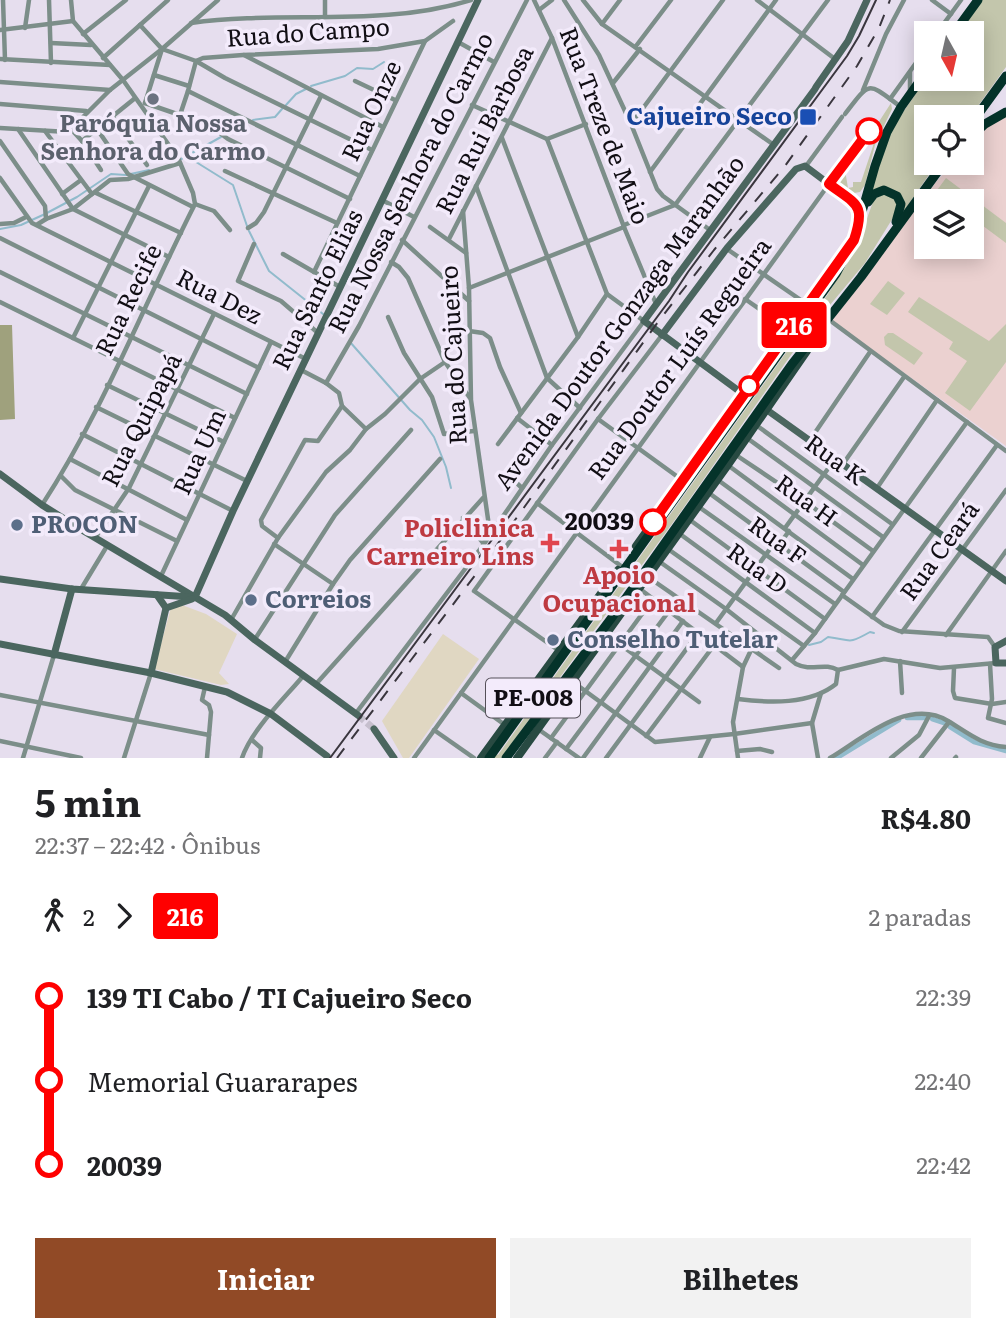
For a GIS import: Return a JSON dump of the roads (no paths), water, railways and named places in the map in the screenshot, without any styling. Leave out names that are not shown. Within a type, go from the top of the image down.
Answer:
[{"type":"highway","points":[[963,21],[978,0]]},
{"type":"highway","points":[[984,106],[1006,76]]},
{"type":"highway","name":"PE-008","points":[[485,756],[576,639],[836,275],[854,240],[881,149],[901,107],[914,90]]},
{"type":"highway","points":[[984,125],[1006,112]]},
{"type":"highway","name":"PE-008","points":[[506,758],[722,459],[861,277],[935,175]]},
{"type":"highway","points":[[864,209],[879,191],[887,190],[897,195],[901,211],[889,236]]},
{"type":"main road","name":"Rua Santo Elias","points":[[195,597],[247,481],[478,0]]},
{"type":"main road","name":"Avenida Doutor Gonzaga Maranhão","points":[[644,321],[816,88],[848,41],[867,0]]},
{"type":"main road","name":"Avenida Doutor Gonzaga Maranhão","points":[[662,335],[727,248],[793,173],[805,166]]},
{"type":"main road","points":[[805,166],[856,204],[861,219]]},
{"type":"main road","points":[[485,756],[505,724],[854,240]]},
{"type":"main road","points":[[644,321],[743,394]]},
{"type":"main road","points":[[517,758],[736,454],[826,322]]},
{"type":"main road","points":[[766,410],[1006,580]]},
{"type":"main road","points":[[0,474],[42,505],[231,620],[357,715]]},
{"type":"main road","points":[[0,579],[76,589],[195,597]]},
{"type":"main road","points":[[54,655],[76,589]]},
{"type":"main road","points":[[156,595],[166,608]]},
{"type":"main road","points":[[166,608],[195,597]]},
{"type":"main road","points":[[150,673],[166,608]]},
{"type":"main road","points":[[1006,641],[995,647],[993,664],[1006,663]]},
{"type":"main road","points":[[0,644],[150,673],[237,696],[271,714],[324,756]]},
{"type":"main road","points":[[374,729],[394,758]]},
{"type":"street","points":[[3,0],[2,60],[110,65]]},
{"type":"street","points":[[24,28],[29,0]]},
{"type":"street","points":[[49,0],[51,63]]},
{"type":"street","points":[[71,0],[73,21],[123,80],[179,161],[193,193],[194,205]]},
{"type":"street","points":[[83,34],[127,0]]},
{"type":"street","points":[[103,58],[168,0]]},
{"type":"street","points":[[0,128],[66,132],[110,90],[218,0]]},
{"type":"street","points":[[325,16],[326,0]]},
{"type":"street","points":[[191,23],[253,16],[395,14],[448,7],[471,0]]},
{"type":"street","name":"Rua Nossa Senhora do Carmo","points":[[326,383],[359,326],[527,0]]},
{"type":"street","name":"Rua Treze de Maio","points":[[534,0],[552,38],[656,304]]},
{"type":"street","points":[[539,10],[552,0]]},
{"type":"street","points":[[564,0],[594,46],[613,83],[659,192],[711,231]]},
{"type":"street","points":[[583,0],[602,24],[774,145]]},
{"type":"street","points":[[602,24],[620,0]]},
{"type":"street","points":[[613,83],[671,0]]},
{"type":"street","points":[[631,124],[723,0]]},
{"type":"street","points":[[757,0],[836,59]]},
{"type":"street","points":[[650,172],[776,0]]},
{"type":"street","points":[[469,288],[675,205],[828,0]]},
{"type":"street","name":"Avenida Doutor Gonzaga Maranhão","points":[[805,166],[863,90],[886,34],[904,0]]},
{"type":"street","points":[[932,0],[951,14]]},
{"type":"street","points":[[946,21],[961,0]]},
{"type":"street","name":"Rua do Campo","points":[[162,49],[196,61],[243,55],[378,49],[425,41],[453,20]]},
{"type":"street","points":[[2,30],[73,21]]},
{"type":"street","points":[[140,25],[162,49]]},
{"type":"street","name":"Rua Rui Barbosa","points":[[449,239],[552,38]]},
{"type":"street","name":"Rua Onze","points":[[314,272],[425,41]]},
{"type":"street","points":[[458,42],[494,62]]},
{"type":"street","points":[[51,43],[92,45]]},
{"type":"street","points":[[143,111],[162,49]]},
{"type":"street","points":[[243,55],[383,127]]},
{"type":"street","points":[[180,115],[196,61],[372,150]]},
{"type":"street","points":[[890,99],[914,66]]},
{"type":"street","points":[[910,71],[910,96]]},
{"type":"street","points":[[154,75],[188,89],[360,176]]},
{"type":"street","points":[[355,81],[395,100]]},
{"type":"street","points":[[0,82],[110,90]]},
{"type":"street","points":[[863,90],[872,87],[901,107]]},
{"type":"street","points":[[248,228],[259,219],[275,193],[321,96]]},
{"type":"street","points":[[82,141],[134,99]]},
{"type":"street","points":[[145,103],[209,125],[228,139],[350,199]]},
{"type":"street","points":[[0,104],[87,111]]},
{"type":"street","points":[[472,104],[547,139],[586,124]]},
{"type":"street","points":[[112,116],[147,165]]},
{"type":"street","points":[[18,129],[70,205],[169,257]]},
{"type":"street","points":[[71,129],[101,170]]},
{"type":"street","points":[[97,129],[130,176],[217,214],[230,230]]},
{"type":"street","points":[[45,131],[93,193],[181,233]]},
{"type":"street","points":[[502,137],[578,337]]},
{"type":"street","points":[[547,139],[607,293],[644,321]]},
{"type":"street","points":[[0,141],[44,205],[46,216]]},
{"type":"street","points":[[0,225],[46,216],[93,193],[110,180],[122,181],[179,161]]},
{"type":"street","points":[[225,171],[337,223]]},
{"type":"street","points":[[0,178],[31,221]]},
{"type":"street","points":[[62,194],[81,180]]},
{"type":"street","name":"Rua Doutor Luís Regueira","points":[[414,758],[829,184]]},
{"type":"street","points":[[73,338],[149,186]]},
{"type":"street","points":[[476,186],[547,378],[580,408]]},
{"type":"street","points":[[382,200],[414,217]]},
{"type":"street","name":"Rua Recife","points":[[42,505],[61,475],[132,336],[194,205]]},
{"type":"street","name":"Rua do Cajueiro","points":[[463,211],[469,288],[471,400],[490,534]]},
{"type":"street","name":"Rua Dez","points":[[31,221],[306,359]]},
{"type":"street","points":[[430,226],[466,253]]},
{"type":"street","points":[[0,238],[259,368]]},
{"type":"street","points":[[402,240],[469,301]]},
{"type":"street","points":[[254,244],[238,281],[281,301],[318,332]]},
{"type":"street","points":[[727,248],[808,305]]},
{"type":"street","points":[[283,254],[340,287]]},
{"type":"street","points":[[391,262],[408,278],[445,362],[471,400]]},
{"type":"street","points":[[0,271],[247,394]]},
{"type":"street","points":[[498,444],[578,337],[607,293]]},
{"type":"street","points":[[745,299],[765,313]]},
{"type":"street","points":[[0,302],[235,418]]},
{"type":"street","name":"Rua Quipapá","points":[[95,538],[129,488],[214,314]]},
{"type":"street","points":[[388,317],[404,353],[437,406],[444,435],[474,431]]},
{"type":"street","name":"Avenida Doutor Gonzaga Maranhão","points":[[357,715],[644,321]]},
{"type":"street","points":[[826,322],[1006,451]]},
{"type":"street","points":[[469,331],[483,333],[490,338],[521,413]]},
{"type":"street","name":"Avenida Doutor Gonzaga Maranhão","points":[[514,619],[474,592],[662,335]]},
{"type":"street","name":"Rua Um","points":[[160,576],[271,342]]},
{"type":"street","points":[[810,440],[870,352]]},
{"type":"street","points":[[231,620],[274,544],[326,472],[350,450],[366,429],[420,379],[445,362]]},
{"type":"street","points":[[278,538],[262,526],[261,520],[305,440],[318,442],[342,405],[342,396],[301,369]]},
{"type":"street","points":[[843,464],[904,377]]},
{"type":"street","points":[[107,385],[224,442]]},
{"type":"street","points":[[877,488],[937,400]]},
{"type":"street","points":[[342,405],[366,429]]},
{"type":"street","points":[[96,407],[247,481]]},
{"type":"street","points":[[517,418],[552,445]]},
{"type":"street","points":[[598,419],[682,480]]},
{"type":"street","points":[[793,659],[815,633],[967,422]]},
{"type":"street","name":"Rua K","points":[[756,425],[892,524]]},
{"type":"street","points":[[255,640],[342,506],[411,430]]},
{"type":"street","points":[[82,433],[233,511]]},
{"type":"street","points":[[522,488],[507,477],[507,472],[536,433]]},
{"type":"street","points":[[747,438],[883,537]]},
{"type":"street","points":[[872,617],[997,445]]},
{"type":"street","points":[[736,454],[873,551]]},
{"type":"street","points":[[716,623],[765,555],[777,544],[803,500],[835,458]]},
{"type":"street","points":[[69,459],[187,520]]},
{"type":"street","points":[[285,662],[350,560],[440,459]]},
{"type":"street","name":"Rua H","points":[[728,465],[863,565]]},
{"type":"street","points":[[61,475],[75,490],[177,541]]},
{"type":"street","points":[[717,480],[853,579]]},
{"type":"street","name":"Rua Ceará","points":[[902,632],[1006,490]]},
{"type":"street","points":[[709,492],[872,617],[894,630],[988,637],[995,647]]},
{"type":"street","points":[[316,684],[483,498]]},
{"type":"street","points":[[537,503],[621,566]]},
{"type":"street","name":"Rua F","points":[[699,506],[835,604]]},
{"type":"street","points":[[463,518],[484,544]]},
{"type":"street","points":[[689,520],[825,618]]},
{"type":"street","name":"Rua D","points":[[679,534],[815,633]]},
{"type":"street","points":[[274,544],[333,584]]},
{"type":"street","points":[[76,589],[107,545]]},
{"type":"street","points":[[668,549],[804,646]]},
{"type":"street","points":[[946,635],[1006,551]]},
{"type":"street","points":[[659,561],[805,668],[830,666],[838,670],[877,659],[926,667],[954,668],[993,664],[992,704],[988,718],[1006,723]]},
{"type":"street","points":[[648,577],[779,668]]},
{"type":"street","points":[[639,589],[743,667]]},
{"type":"street","points":[[551,738],[653,599]]},
{"type":"street","points":[[566,749],[669,611]]},
{"type":"street","points":[[514,619],[558,650]]},
{"type":"street","points":[[538,729],[566,749],[570,755],[581,758],[683,621]]},
{"type":"street","points":[[606,758],[699,632]]},
{"type":"street","points":[[607,635],[699,702]]},
{"type":"street","points":[[646,736],[715,644]]},
{"type":"street","points":[[738,758],[733,722],[743,667],[752,648]]},
{"type":"street","points":[[23,758],[54,655]]},
{"type":"street","points":[[900,661],[902,693]]},
{"type":"street","points":[[954,668],[953,696],[992,704],[1006,702]]},
{"type":"street","points":[[738,699],[778,702],[821,693],[836,684],[838,670]]},
{"type":"street","points":[[124,758],[150,673]]},
{"type":"street","points":[[242,758],[271,714],[304,675]]},
{"type":"street","points":[[573,682],[657,742],[812,723]]},
{"type":"street","points":[[205,686],[202,699],[211,710],[207,758]]},
{"type":"street","points":[[461,693],[505,724]]},
{"type":"street","points":[[818,758],[812,723],[821,693]]},
{"type":"street","points":[[0,695],[209,735]]},
{"type":"street","points":[[830,758],[901,716],[949,722],[975,740],[1006,747]]},
{"type":"street","points":[[891,758],[919,735],[928,718]]},
{"type":"street","points":[[921,758],[949,722]]},
{"type":"street","points":[[434,730],[474,758]]},
{"type":"street","points":[[700,758],[710,737]]},
{"type":"street","points":[[252,740],[261,748],[260,758]]},
{"type":"street","points":[[0,741],[81,758]]},
{"type":"street","points":[[545,758],[557,742]]},
{"type":"street","points":[[737,751],[761,749],[772,752]]},
{"type":"waterway","points":[[311,86],[345,76],[357,68],[373,69],[384,62]]},
{"type":"waterway","points":[[286,105],[296,94],[306,89]]},
{"type":"waterway","points":[[253,120],[275,117],[282,109]]},
{"type":"waterway","points":[[226,134],[248,122]]},
{"type":"waterway","points":[[174,163],[221,137]]},
{"type":"waterway","points":[[188,157],[233,185],[247,226]]},
{"type":"waterway","points":[[0,229],[21,225],[45,214],[111,174],[126,175],[149,170]]},
{"type":"waterway","points":[[249,231],[269,271],[323,314]]},
{"type":"waterway","points":[[329,320],[344,335]]},
{"type":"waterway","points":[[350,342],[422,420],[434,437],[451,488]]},
{"type":"waterway","points":[[809,645],[828,637],[849,641],[870,632],[874,633]]},
{"type":"waterway","points":[[907,718],[927,718]]},
{"type":"waterway","points":[[932,719],[944,723]]},
{"type":"waterway","points":[[837,758],[899,720]]},
{"type":"waterway","points":[[950,727],[974,742],[1006,751]]},
{"type":"tunnel","points":[[359,716],[374,729]]},
{"type":"tram line","points":[[330,758],[847,56],[876,0]]},
{"type":"railway","points":[[337,758],[476,574],[658,322],[785,166],[857,66],[879,28],[890,0]]},
{"type":"place","name":"Paróquia Nossa Senhora do Carmo","points":[[153,99]]},
{"type":"place","name":"Cajueiro Seco","points":[[808,117]]},
{"type":"place","name":"20039","points":[[653,522]]},
{"type":"place","name":"PROCON","points":[[17,525]]},
{"type":"place","name":"Policlinica Carneiro Lins","points":[[550,543]]},
{"type":"place","name":"Apoio Ocupacional","points":[[619,549]]},
{"type":"place","name":"Correios","points":[[251,600]]},
{"type":"place","name":"Conselho Tutelar","points":[[553,640]]}]
